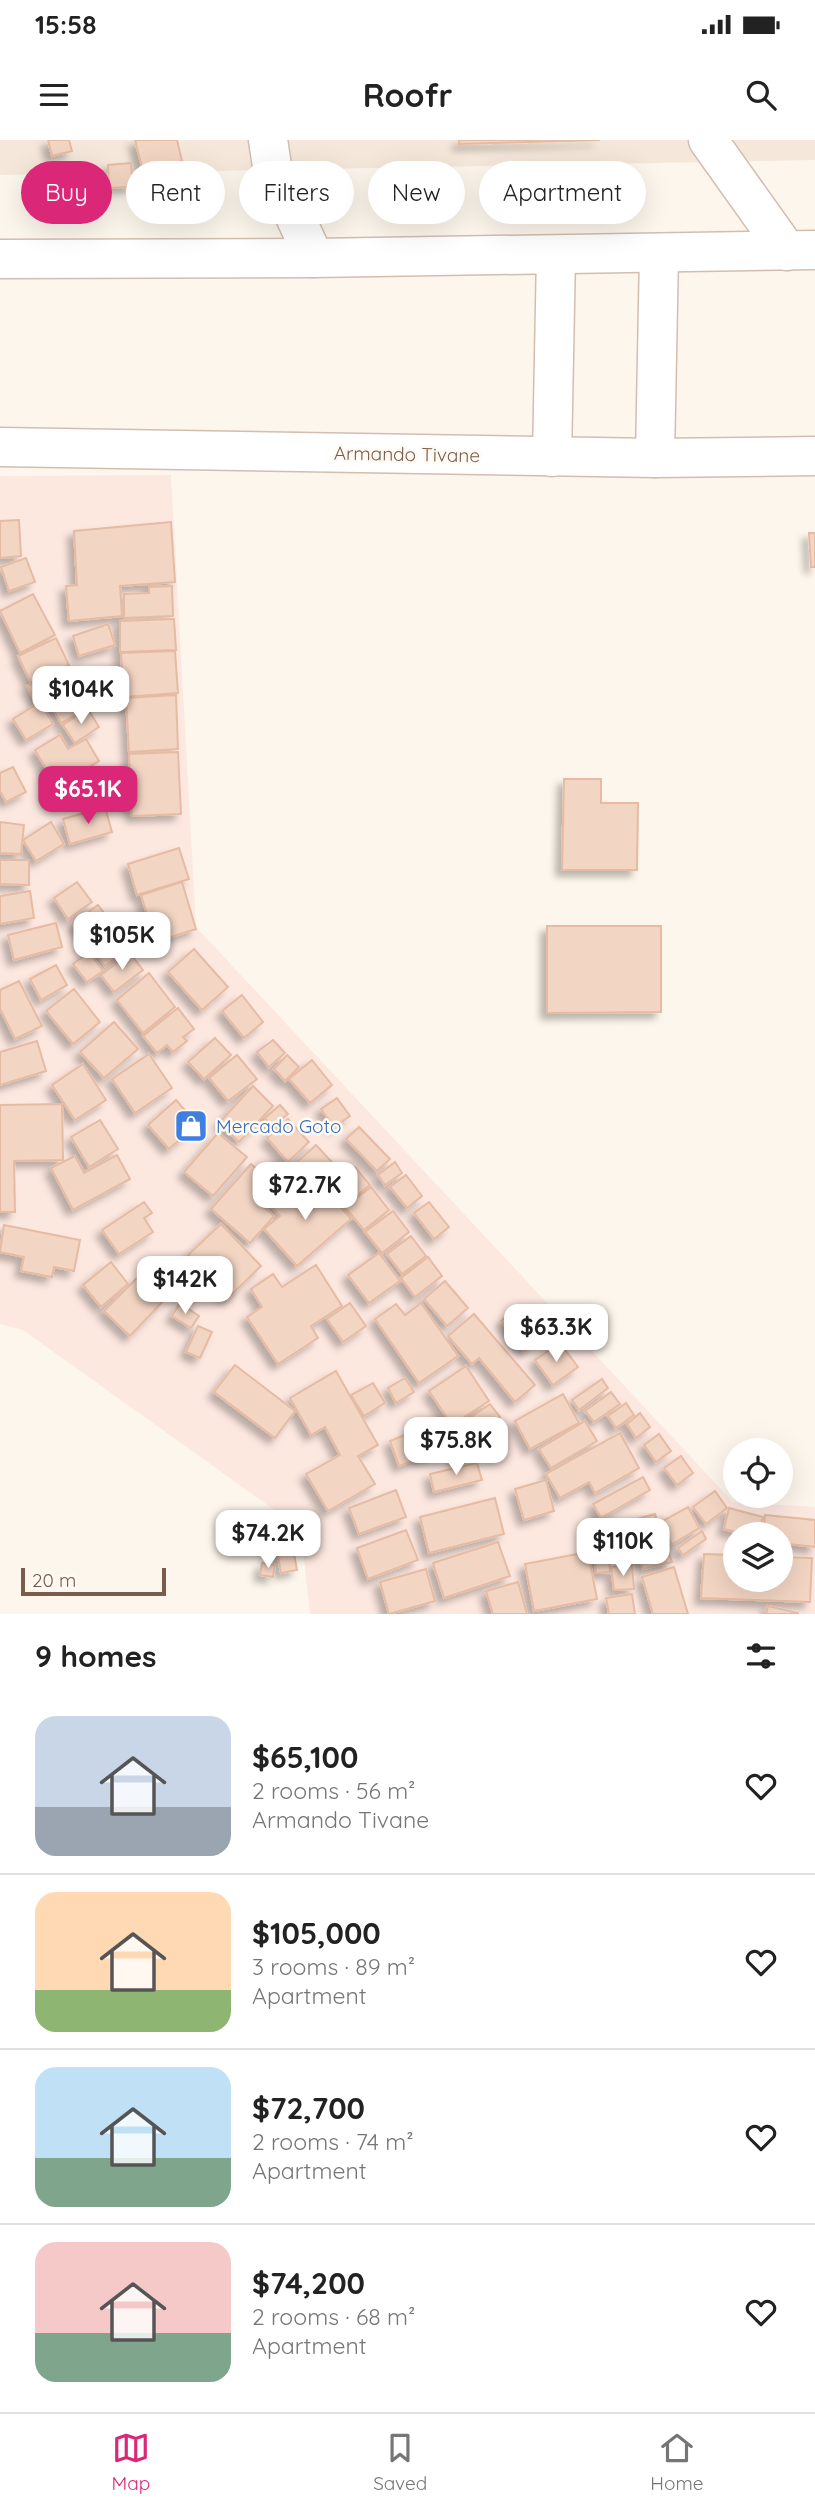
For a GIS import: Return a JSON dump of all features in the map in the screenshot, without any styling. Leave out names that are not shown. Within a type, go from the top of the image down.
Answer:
[{"type":"street","points":[[268,140],[272,166],[314,258]]},
{"type":"street","points":[[708,140],[801,251]]},
{"type":"street","points":[[0,259],[314,258],[801,251]]},
{"type":"street","points":[[655,458],[659,253]]},
{"type":"street","points":[[552,457],[556,255]]},
{"type":"street","name":"Armando Tivane","points":[[0,447],[552,457],[815,456]]},
{"type":"shaded area","points":[[0,140],[815,140],[815,160],[646,163],[646,161],[479,161],[479,166],[465,166],[465,161],[368,161],[368,168],[354,168],[354,161],[239,161],[239,171],[225,171],[225,161],[126,161],[126,173],[112,173],[112,161],[21,161],[21,175],[0,175]]},
{"type":"shaded area","name":"Mercado Goto","points":[[171,475],[196,927],[723,1491],[723,1508],[815,1507],[815,1614],[310,1614],[301,1529],[23,1330],[0,1324],[0,476]]},
{"type":"building","points":[[48,140],[69,140],[72,151],[52,156]]},
{"type":"building","points":[[135,140],[177,140],[182,161],[140,161]]},
{"type":"building","points":[[459,140],[600,140],[459,144]]},
{"type":"building","points":[[126,163],[126,187],[112,188],[112,165]]},
{"type":"building","points":[[19,520],[21,556],[0,558],[0,521]]},
{"type":"building","points":[[171,522],[175,582],[120,586],[122,616],[69,621],[66,586],[77,585],[74,531]]},
{"type":"building","points":[[809,533],[815,533],[815,567],[811,567]]},
{"type":"building","points":[[26,558],[35,582],[9,591],[1,567]]},
{"type":"building","points":[[172,586],[173,616],[124,618],[124,594],[149,593],[149,587]]},
{"type":"building","points":[[33,594],[55,635],[20,653],[0,611]]},
{"type":"building","points":[[174,619],[176,650],[120,652],[120,621]]},
{"type":"building","points":[[108,624],[115,645],[79,656],[73,636]]},
{"type":"building","points":[[56,638],[69,665],[31,683],[18,656]]},
{"type":"building","points":[[175,651],[178,693],[124,697],[121,653]]},
{"type":"building","points":[[117,668],[117,693],[84,695],[82,670]]},
{"type":"building","points":[[62,670],[69,684],[35,701],[27,686]]},
{"type":"building","points":[[75,685],[89,707],[61,723],[48,701]]},
{"type":"building","points":[[176,695],[178,749],[129,752],[126,698]]},
{"type":"building","points":[[40,702],[53,724],[26,740],[13,719]]},
{"type":"building","points":[[88,709],[99,727],[75,743],[63,725]]},
{"type":"building","points":[[60,735],[68,749],[86,739],[99,761],[57,787],[35,750]]},
{"type":"building","points":[[178,752],[181,814],[132,816],[129,754]]},
{"type":"building","points":[[13,767],[26,792],[6,802],[0,791],[0,773]]},
{"type":"building","points":[[564,779],[601,779],[601,803],[638,803],[637,870],[562,870]]},
{"type":"building","points":[[105,807],[112,832],[70,844],[63,819]]},
{"type":"building","points":[[0,822],[24,825],[21,854],[0,853]]},
{"type":"building","points":[[51,822],[64,844],[36,861],[23,840]]},
{"type":"building","points":[[179,848],[189,879],[137,895],[128,864]]},
{"type":"building","points":[[0,860],[29,860],[29,885],[0,884]]},
{"type":"building","points":[[77,882],[92,902],[68,919],[54,898]]},
{"type":"building","points":[[182,882],[196,929],[156,942],[141,895]]},
{"type":"building","points":[[30,891],[34,918],[0,924],[0,896]]},
{"type":"building","points":[[98,905],[130,947],[105,966],[73,923]]},
{"type":"building","points":[[56,923],[62,947],[14,960],[8,935]]},
{"type":"building","points":[[547,926],[661,926],[661,1012],[547,1013]]},
{"type":"building","points":[[194,949],[228,987],[202,1010],[168,972]]},
{"type":"building","points":[[89,952],[103,971],[87,982],[73,964]]},
{"type":"building","points":[[130,953],[143,970],[114,992],[101,975]]},
{"type":"building","points":[[56,965],[67,985],[41,1000],[30,979]]},
{"type":"building","points":[[149,973],[175,1007],[143,1033],[117,1000]]},
{"type":"building","points":[[19,981],[42,1026],[15,1039],[0,1009],[0,990]]},
{"type":"building","points":[[74,989],[100,1022],[73,1044],[46,1011]]},
{"type":"building","points":[[242,995],[263,1022],[244,1038],[222,1011]]},
{"type":"building","points":[[178,1008],[194,1029],[183,1037],[187,1041],[173,1052],[167,1045],[157,1053],[143,1036]]},
{"type":"building","points":[[114,1022],[138,1049],[104,1078],[80,1052]]},
{"type":"building","points":[[215,1038],[231,1055],[204,1079],[188,1062]]},
{"type":"building","points":[[273,1040],[285,1053],[269,1067],[257,1052]]},
{"type":"building","points":[[37,1041],[46,1071],[0,1085],[0,1052]]},
{"type":"building","points":[[149,1054],[172,1088],[135,1113],[112,1079]]},
{"type":"building","points":[[237,1055],[257,1079],[228,1101],[209,1078]]},
{"type":"building","points":[[287,1055],[299,1067],[285,1081],[274,1069]]},
{"type":"building","points":[[312,1060],[332,1085],[310,1103],[289,1079]]},
{"type":"building","points":[[83,1064],[106,1100],[75,1120],[52,1085]]},
{"type":"building","points":[[253,1086],[273,1106],[239,1142],[219,1123]]},
{"type":"building","points":[[337,1098],[350,1116],[334,1127],[321,1109]]},
{"type":"building","points":[[176,1100],[197,1124],[169,1149],[148,1125]]},
{"type":"building","points":[[62,1104],[63,1160],[14,1161],[15,1212],[0,1212],[0,1105]]},
{"type":"building","points":[[280,1105],[288,1114],[272,1127],[265,1118]]},
{"type":"building","points":[[288,1119],[309,1142],[288,1162],[267,1138]]},
{"type":"building","points":[[100,1120],[118,1149],[89,1167],[71,1137]]},
{"type":"building","points":[[359,1127],[390,1159],[377,1171],[346,1139]]},
{"type":"building","points":[[218,1133],[247,1157],[213,1196],[184,1172]]},
{"type":"building","points":[[316,1145],[340,1171],[318,1191],[294,1165]]},
{"type":"building","points":[[117,1155],[130,1179],[73,1210],[51,1168],[75,1156],[84,1173]]},
{"type":"building","points":[[395,1162],[402,1173],[385,1185],[378,1175]]},
{"type":"building","points":[[251,1164],[277,1187],[261,1205],[274,1216],[250,1243],[211,1209]]},
{"type":"building","points":[[355,1167],[370,1185],[344,1206],[330,1189]]},
{"type":"building","points":[[406,1175],[422,1196],[407,1208],[390,1187]]},
{"type":"building","points":[[310,1185],[318,1194],[324,1188],[351,1219],[297,1266],[264,1229],[280,1216],[270,1205],[286,1191],[294,1199]]},
{"type":"building","points":[[371,1187],[389,1210],[364,1230],[345,1207]]},
{"type":"building","points":[[144,1202],[152,1213],[144,1218],[153,1232],[119,1254],[102,1230]]},
{"type":"building","points":[[429,1202],[449,1227],[434,1239],[414,1213]]},
{"type":"building","points":[[393,1211],[409,1232],[382,1253],[365,1232]]},
{"type":"building","points":[[221,1224],[261,1266],[228,1298],[188,1255]]},
{"type":"building","points":[[4,1225],[80,1240],[74,1271],[54,1267],[52,1277],[21,1271],[24,1257],[0,1252]]},
{"type":"building","points":[[411,1236],[426,1256],[402,1274],[387,1254]]},
{"type":"building","points":[[379,1253],[400,1281],[369,1303],[348,1275]]},
{"type":"building","points":[[428,1257],[442,1276],[415,1297],[401,1278]]},
{"type":"building","points":[[111,1262],[128,1284],[101,1307],[83,1285]]},
{"type":"building","points":[[316,1265],[342,1306],[311,1326],[318,1338],[278,1364],[247,1317],[262,1307],[251,1289],[273,1274],[282,1287]]},
{"type":"building","points":[[138,1277],[163,1301],[130,1336],[104,1311]]},
{"type":"building","points":[[445,1281],[468,1308],[447,1326],[424,1299]]},
{"type":"building","points":[[180,1303],[199,1316],[191,1328],[172,1316]]},
{"type":"building","points":[[350,1303],[366,1326],[343,1342],[327,1319]]},
{"type":"building","points":[[421,1303],[458,1356],[419,1383],[375,1319],[396,1304],[405,1315]]},
{"type":"building","points":[[474,1314],[535,1385],[515,1402],[479,1358],[472,1364],[448,1336]]},
{"type":"building","points":[[510,1314],[534,1343],[525,1351],[501,1321]]},
{"type":"building","points":[[198,1326],[212,1332],[200,1358],[186,1352]]},
{"type":"building","points":[[560,1343],[578,1367],[553,1385],[535,1360]]},
{"type":"building","points":[[235,1365],[295,1411],[275,1438],[214,1392]]},
{"type":"building","points":[[466,1366],[489,1401],[452,1425],[429,1391]]},
{"type":"building","points":[[336,1371],[378,1445],[358,1456],[375,1484],[328,1511],[306,1474],[340,1455],[325,1427],[311,1435],[290,1398]]},
{"type":"building","points":[[405,1378],[414,1392],[396,1403],[388,1388]]},
{"type":"building","points":[[602,1379],[608,1388],[579,1410],[572,1400]]},
{"type":"building","points":[[373,1383],[385,1403],[364,1416],[351,1395]]},
{"type":"building","points":[[611,1392],[620,1404],[594,1422],[585,1411]]},
{"type":"building","points":[[563,1394],[579,1423],[530,1449],[515,1421]]},
{"type":"building","points":[[626,1403],[634,1415],[616,1428],[608,1416]]},
{"type":"building","points":[[490,1404],[500,1417],[469,1437],[460,1425]]},
{"type":"building","points":[[640,1413],[650,1427],[636,1438],[627,1424]]},
{"type":"building","points":[[585,1421],[597,1441],[551,1468],[539,1449]]},
{"type":"building","points":[[422,1428],[432,1454],[399,1466],[390,1441]]},
{"type":"building","points":[[620,1433],[639,1468],[595,1493],[589,1482],[560,1498],[546,1474]]},
{"type":"building","points":[[659,1434],[671,1451],[656,1462],[644,1445]]},
{"type":"building","points":[[469,1442],[476,1451],[459,1461],[454,1451]]},
{"type":"building","points":[[681,1456],[693,1473],[677,1485],[664,1468]]},
{"type":"building","points":[[477,1463],[482,1480],[434,1492],[430,1474]]},
{"type":"building","points":[[643,1477],[650,1490],[601,1518],[593,1504]]},
{"type":"building","points":[[546,1480],[554,1511],[524,1520],[515,1489]]},
{"type":"building","points":[[396,1490],[406,1517],[359,1534],[349,1508]]},
{"type":"building","points":[[715,1491],[723,1502],[723,1508],[727,1508],[706,1524],[693,1507]]},
{"type":"building","points":[[495,1498],[504,1534],[429,1553],[420,1517]]},
{"type":"building","points":[[688,1507],[699,1528],[672,1544],[659,1523]]},
{"type":"building","points":[[729,1508],[763,1517],[762,1522],[726,1522]]},
{"type":"building","points":[[655,1514],[664,1547],[637,1555],[629,1521]]},
{"type":"building","points":[[765,1515],[815,1520],[815,1547],[793,1544],[793,1522],[764,1522]]},
{"type":"building","points":[[406,1530],[418,1560],[368,1579],[357,1548]]},
{"type":"building","points":[[702,1531],[706,1539],[683,1555],[678,1548]]},
{"type":"building","points":[[608,1539],[610,1572],[596,1573],[594,1540]]},
{"type":"building","points":[[498,1542],[510,1576],[444,1598],[433,1563]]},
{"type":"building","points":[[293,1548],[297,1570],[281,1573],[277,1551]]},
{"type":"building","points":[[668,1550],[672,1562],[643,1569],[640,1558]]},
{"type":"building","points":[[588,1552],[597,1599],[534,1611],[525,1564]]},
{"type":"building","points":[[704,1554],[723,1555],[723,1592],[793,1592],[793,1557],[812,1558],[810,1602],[701,1598]]},
{"type":"building","points":[[262,1563],[275,1565],[273,1577],[260,1575]]},
{"type":"building","points":[[632,1565],[634,1589],[614,1590],[611,1567]]},
{"type":"building","points":[[674,1567],[688,1614],[653,1614],[642,1577]]},
{"type":"building","points":[[426,1569],[435,1601],[389,1614],[380,1582]]},
{"type":"building","points":[[518,1582],[527,1614],[493,1614],[486,1591]]},
{"type":"building","points":[[632,1594],[635,1614],[609,1614],[606,1598]]},
{"type":"building","points":[[768,1606],[798,1613],[798,1614],[766,1614]]},
{"type":"place","name":"Mercado Goto","points":[[191,1126]]}]
